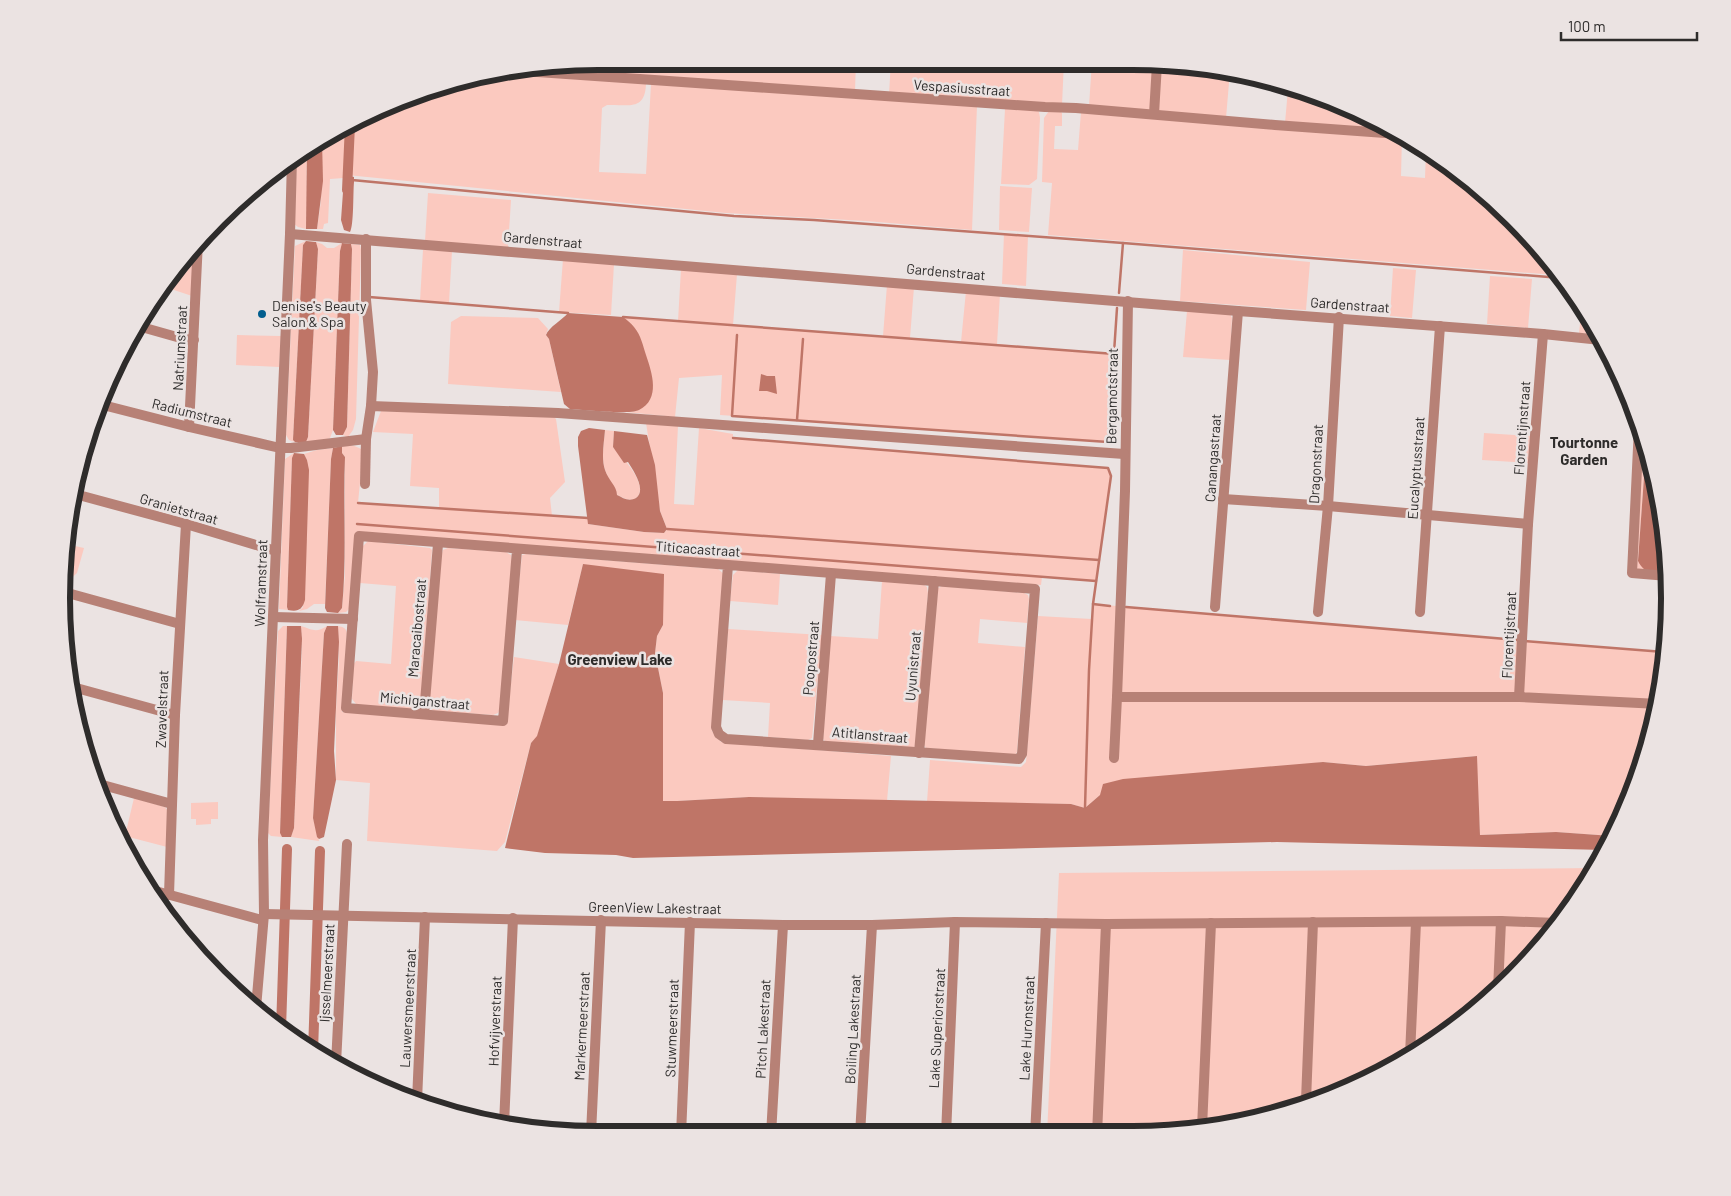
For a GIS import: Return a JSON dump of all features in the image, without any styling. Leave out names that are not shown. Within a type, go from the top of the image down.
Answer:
[{"type":"street","points":[[1154,114],[1157,71]]},
{"type":"street","name":"Vespasiusstraat","points":[[548,73],[1154,114],[1383,133]]},
{"type":"street","name":"Wolframstraat","points":[[257,1000],[265,916],[263,840],[292,168]]},
{"type":"street","name":"Gardenstraat","points":[[290,234],[1128,302],[1339,317],[1593,339]]},
{"type":"street","points":[[362,239],[373,372],[372,406],[366,439],[365,484]]},
{"type":"street","name":"Natriumstraat","points":[[189,427],[194,340],[193,260]]},
{"type":"street","name":"Bergamotstraat","points":[[1114,758],[1125,491],[1124,454],[1128,302]]},
{"type":"street","name":"Canangastraat","points":[[1216,607],[1238,310]]},
{"type":"street","name":"Dragonstraat","points":[[1318,612],[1328,506],[1339,317]]},
{"type":"street","name":"Eucalyptusstraat","points":[[1420,612],[1440,326]]},
{"type":"street","points":[[145,328],[194,340]]},
{"type":"street","name":"Florentijnstraat","points":[[1528,524],[1543,334]]},
{"type":"street","name":"Radiumstraat","points":[[106,406],[280,448],[309,447],[332,442],[366,439]]},
{"type":"street","points":[[372,406],[558,413],[1124,454]]},
{"type":"street","points":[[1639,447],[1632,573],[1660,575]]},
{"type":"street","name":"Granietstraat","points":[[80,495],[276,551]]},
{"type":"street","points":[[1223,499],[1328,506],[1528,524]]},
{"type":"street","name":"Zwavelstraat","points":[[169,895],[175,715],[186,524]]},
{"type":"street","name":"Florentijstraat","points":[[1528,524],[1519,697],[1650,704]]},
{"type":"street","name":"Titicacastraat","points":[[359,536],[438,544],[1035,589]]},
{"type":"street","name":"Michiganstraat","points":[[359,536],[348,618],[346,708],[503,721],[517,550]]},
{"type":"street","name":"Maracaibostraat","points":[[424,714],[438,544]]},
{"type":"street","name":"Atitlanstraat","points":[[728,565],[716,727],[719,734],[726,739],[1019,759],[1022,754],[1035,589]]},
{"type":"street","name":"Poopostraat","points":[[818,744],[831,574]]},
{"type":"street","name":"Uyunistraat","points":[[919,753],[934,581]]},
{"type":"street","points":[[70,594],[180,624]]},
{"type":"street","points":[[273,618],[348,618]]},
{"type":"street","points":[[78,689],[175,715]]},
{"type":"street","points":[[1117,697],[1519,697]]},
{"type":"street","points":[[105,786],[172,804]]},
{"type":"street","name":"Ijsselmeerstraat","points":[[336,1056],[339,914],[347,844]]},
{"type":"street","name":"GreenView Lakestraat","points":[[160,892],[265,916],[339,914],[783,925],[872,925],[955,922],[1106,924],[1501,921],[1549,923]]},
{"type":"street","name":"Lauwersmeerstraat","points":[[417,1094],[426,916]]},
{"type":"street","name":"Hofvijverstraat","points":[[504,1117],[513,918]]},
{"type":"street","name":"Markermeerstraat","points":[[591,1126],[601,920]]},
{"type":"street","points":[[1499,978],[1501,921]]},
{"type":"street","name":"Stuwmeerstraat","points":[[681,1126],[690,922]]},
{"type":"street","name":"Lake Superiorstraat","points":[[946,1126],[955,922]]},
{"type":"street","points":[[1306,1097],[1313,922]]},
{"type":"street","points":[[1410,1047],[1416,922]]},
{"type":"street","name":"Lake Huronstraat","points":[[1035,1126],[1046,923]]},
{"type":"street","points":[[1202,1121],[1211,923]]},
{"type":"street","points":[[1097,1126],[1106,924]]},
{"type":"street","name":"Pitch Lakestraat","points":[[771,1126],[783,925]]},
{"type":"street","name":"Boiling Lakestraat","points":[[861,1126],[872,925]]},
{"type":"shaded area","points":[[856,70],[855,91],[565,71]]},
{"type":"shaded area","points":[[890,70],[1064,70],[1062,105],[889,94]]},
{"type":"shaded area","points":[[1091,70],[1153,71],[1149,110],[1089,106]]},
{"type":"shaded area","points":[[1158,71],[1229,79],[1226,118],[1158,111]]},
{"type":"shaded area","points":[[529,75],[646,84],[645,93],[638,103],[634,105],[607,105],[602,108],[599,172],[646,174],[651,84],[977,106],[972,230],[866,221],[726,213],[347,175],[344,178],[330,179],[328,223],[324,224],[323,229],[317,229],[321,201],[322,149],[334,141],[364,124],[428,98],[495,80]]},
{"type":"shaded area","points":[[1288,93],[1335,110],[1376,129],[1285,123]]},
{"type":"shaded area","points":[[1005,109],[1036,110],[1039,112],[1037,179],[1029,185],[1001,184]]},
{"type":"shaded area","points":[[1059,110],[1062,113],[1062,126],[1055,126],[1054,149],[1078,150],[1081,112],[1386,135],[1402,144],[1401,176],[1425,178],[1426,159],[1481,201],[1530,250],[1550,275],[1048,235],[1052,183],[1042,182],[1044,118],[1049,111]]},
{"type":"shaded area","points":[[322,148],[323,181],[317,229],[306,229],[307,158]]},
{"type":"shaded area","points":[[307,158],[306,229],[294,224],[297,165]]},
{"type":"shaded area","points":[[354,177],[353,216],[350,232],[344,230],[341,220],[344,178]]},
{"type":"shaded area","points":[[1000,186],[1032,188],[1029,232],[999,230]]},
{"type":"shaded area","points":[[428,193],[511,200],[508,247],[425,241]]},
{"type":"shaded area","points":[[1004,234],[1028,236],[1026,286],[1002,284]]},
{"type":"shaded area","points":[[306,241],[303,245],[293,440],[295,442],[289,440],[286,435],[295,246]]},
{"type":"shaded area","points":[[306,241],[316,242],[318,249],[308,437],[306,442],[295,442],[293,440],[303,245]]},
{"type":"shaded area","points":[[316,242],[327,248],[334,248],[342,243],[340,251],[333,430],[330,438],[316,443],[306,442],[308,437],[318,249]]},
{"type":"shaded area","points":[[342,243],[351,244],[352,249],[347,427],[343,435],[336,435],[333,430],[340,251]]},
{"type":"shaded area","points":[[351,244],[360,245],[361,250],[356,419],[353,430],[348,437],[343,435],[347,427]]},
{"type":"shaded area","points":[[423,250],[452,251],[449,303],[420,301]]},
{"type":"shaded area","points":[[1183,250],[1310,262],[1306,310],[1180,301]]},
{"type":"shaded area","points":[[563,259],[614,264],[611,315],[559,312]]},
{"type":"shaded area","points":[[192,261],[192,296],[171,289]]},
{"type":"shaded area","points":[[1393,268],[1416,270],[1412,318],[1390,316]]},
{"type":"shaded area","points":[[681,269],[737,274],[733,325],[883,336],[887,285],[914,287],[910,338],[961,342],[966,291],[1000,294],[997,344],[1115,354],[1108,442],[720,415],[722,375],[679,378],[675,417],[626,412],[637,411],[623,317],[678,321]]},
{"type":"shaded area","points":[[1490,276],[1532,279],[1528,328],[1487,324]]},
{"type":"shaded area","points":[[1187,311],[1230,314],[1232,318],[1230,360],[1183,357]]},
{"type":"shaded area","points":[[568,313],[623,317],[633,326],[638,333],[651,370],[652,393],[646,405],[639,410],[616,412],[570,409],[564,404],[549,339],[546,335]]},
{"type":"shaded area","points":[[461,316],[538,318],[548,329],[546,335],[549,339],[561,392],[448,384],[451,322]]},
{"type":"shaded area","points":[[1580,319],[1590,334],[1579,333]]},
{"type":"shaded area","points":[[237,335],[281,336],[279,367],[236,365]]},
{"type":"shaded area","points":[[761,374],[775,376],[777,394],[759,391]]},
{"type":"shaded area","points":[[381,411],[553,416],[556,419],[565,482],[550,498],[552,516],[588,518],[588,524],[644,532],[664,533],[667,529],[660,511],[646,423],[678,426],[674,504],[694,505],[699,428],[733,434],[733,438],[1108,468],[1111,476],[1096,581],[1042,577],[1041,585],[356,532],[349,609],[346,612],[338,613],[342,608],[345,575],[345,457],[342,453],[342,446],[353,446],[363,451],[358,503],[439,508],[439,488],[410,486],[413,434],[373,432]]},
{"type":"shaded area","points":[[589,428],[605,430],[603,455],[605,470],[616,489],[617,495],[628,500],[636,498],[639,494],[640,485],[628,462],[624,463],[613,447],[614,431],[647,435],[655,465],[660,511],[667,529],[664,533],[588,524],[578,437],[581,431]]},
{"type":"shaded area","points":[[605,430],[614,431],[613,447],[628,464],[637,479],[640,493],[634,499],[631,500],[617,495],[606,474],[603,455]]},
{"type":"shaded area","points":[[1484,433],[1530,436],[1528,463],[1482,460]]},
{"type":"shaded area","points":[[342,446],[342,453],[345,457],[344,570],[342,608],[338,613],[327,612],[325,608],[331,459],[333,448]]},
{"type":"shaded area","points":[[1639,447],[1645,468],[1638,561],[1650,572],[1629,568]]},
{"type":"shaded area","points":[[333,448],[325,604],[314,604],[307,609],[299,611],[303,607],[307,460],[304,454]]},
{"type":"shaded area","points":[[294,453],[292,458],[288,610],[279,609],[285,459]]},
{"type":"shaded area","points":[[294,453],[304,454],[309,470],[305,600],[299,610],[294,611],[288,610],[287,607],[292,458]]},
{"type":"shaded area","points":[[1645,468],[1651,495],[1660,573],[1647,571],[1638,561]]},
{"type":"shaded area","points":[[368,541],[430,548],[432,550],[421,703],[417,709],[357,705],[352,699],[353,665],[356,661],[391,664],[396,586],[360,583],[362,547]]},
{"type":"shaded area","points":[[73,546],[84,548],[77,573],[71,579]]},
{"type":"shaded area","points":[[448,548],[506,552],[511,555],[500,709],[498,713],[493,715],[434,711],[430,708],[441,556],[443,550]]},
{"type":"shaded area","points":[[522,555],[718,569],[724,574],[712,731],[721,742],[891,756],[887,801],[749,797],[662,801],[663,693],[655,653],[657,636],[663,625],[583,564],[568,625],[515,620]]},
{"type":"shaded area","points":[[583,564],[664,574],[663,625],[657,636],[655,653],[663,693],[663,801],[749,797],[1071,804],[1085,808],[1100,795],[1103,784],[1123,779],[1323,762],[1366,766],[1477,756],[1480,835],[1556,832],[1605,836],[1597,850],[1277,842],[633,858],[616,855],[545,853],[505,848],[531,743],[537,736],[559,664]]},
{"type":"shaded area","points":[[738,570],[780,574],[778,605],[730,601],[733,575]]},
{"type":"shaded area","points":[[882,581],[924,585],[927,587],[916,744],[914,748],[826,742],[823,739],[830,636],[878,639]]},
{"type":"shaded area","points":[[942,586],[1024,593],[1028,595],[1027,623],[980,619],[978,643],[1025,647],[1017,752],[1015,755],[926,748],[924,745],[938,588]]},
{"type":"shaded area","points":[[1093,604],[1658,651],[1651,701],[1643,735],[1621,800],[1605,836],[1556,832],[1480,835],[1476,756],[1366,766],[1323,762],[1100,795],[1085,808],[1071,804],[927,802],[930,760],[1021,767],[1026,762],[1038,616],[1092,619]]},
{"type":"shaded area","points":[[283,626],[287,626],[280,833],[282,837],[271,836],[268,833],[278,631]]},
{"type":"shaded area","points":[[287,626],[301,626],[302,639],[294,828],[291,837],[282,837],[280,833]]},
{"type":"shaded area","points":[[301,626],[317,630],[327,626],[324,633],[313,818],[319,841],[291,837],[294,827],[302,650]]},
{"type":"shaded area","points":[[327,626],[338,626],[339,642],[334,751],[336,780],[324,837],[319,839],[313,818],[324,633]]},
{"type":"shaded area","points":[[338,626],[344,628],[347,633],[342,712],[506,725],[514,657],[559,664],[537,737],[531,743],[505,842],[497,851],[367,841],[370,783],[336,780]]},
{"type":"shaded area","points":[[728,629],[822,635],[812,738],[808,740],[768,737],[770,703],[723,700]]},
{"type":"shaded area","points":[[134,798],[165,807],[168,811],[167,847],[126,836]]},
{"type":"shaded area","points":[[218,802],[218,819],[211,819],[211,824],[196,825],[196,819],[191,819],[191,803]]},
{"type":"shaded area","points":[[1586,868],[1552,919],[1506,971],[1454,1017],[1397,1055],[1367,1072],[1335,1086],[1270,1108],[1202,1121],[1168,1125],[1133,1126],[1047,1126],[1059,873]]},
{"type":"waterway","points":[[347,190],[350,132]]},
{"type":"waterway","points":[[352,180],[734,216],[814,220],[1123,243],[1552,277]]},
{"type":"waterway","points":[[1119,293],[1123,243]]},
{"type":"waterway","points":[[369,297],[568,313]]},
{"type":"waterway","points":[[737,335],[732,416],[1108,442],[1117,308]]},
{"type":"waterway","points":[[623,317],[1115,354]]},
{"type":"waterway","points":[[797,420],[803,339]]},
{"type":"waterway","points":[[733,438],[1108,468],[1111,476],[1093,604],[1085,808]]},
{"type":"waterway","points":[[358,503],[588,518]]},
{"type":"waterway","points":[[357,524],[1096,581]]},
{"type":"waterway","points":[[667,529],[1099,560]]},
{"type":"waterway","points":[[1093,604],[1110,606]]},
{"type":"waterway","points":[[1126,607],[1518,640]]},
{"type":"waterway","points":[[1524,641],[1658,652]]},
{"type":"waterway","points":[[281,1020],[287,849]]},
{"type":"waterway","points":[[313,1042],[320,851]]},
{"type":"place","name":"Denise's Beauty Salon & Spa","points":[[262,314]]},
{"type":"district","name":"Tourtonne Garden","points":[[1584,452]]},
{"type":"district","name":"Greenview Lake","points":[[620,660]]}]
